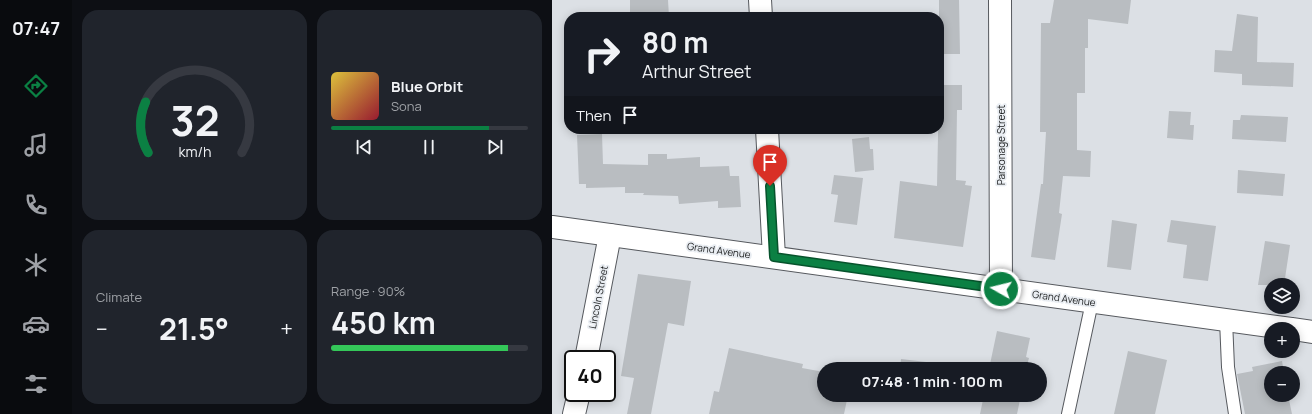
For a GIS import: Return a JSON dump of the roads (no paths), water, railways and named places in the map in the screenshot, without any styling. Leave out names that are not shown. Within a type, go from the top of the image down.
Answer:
[{"type":"street","points":[[760,0],[761,12]]},
{"type":"street","name":"Parsonage Street","points":[[1000,0],[1001,289]]},
{"type":"street","points":[[767,134],[774,257]]},
{"type":"street","name":"Grand Avenue","points":[[552,227],[1264,325]]},
{"type":"street","name":"Lincoln Street","points":[[588,350],[610,235]]},
{"type":"street","name":"Grand Avenue","points":[[1300,330],[1312,332]]},
{"type":"street","points":[[574,414],[577,402]]},
{"type":"lane","points":[[1068,414],[1092,302]]},
{"type":"lane","points":[[1226,320],[1228,367],[1236,414]]}]
